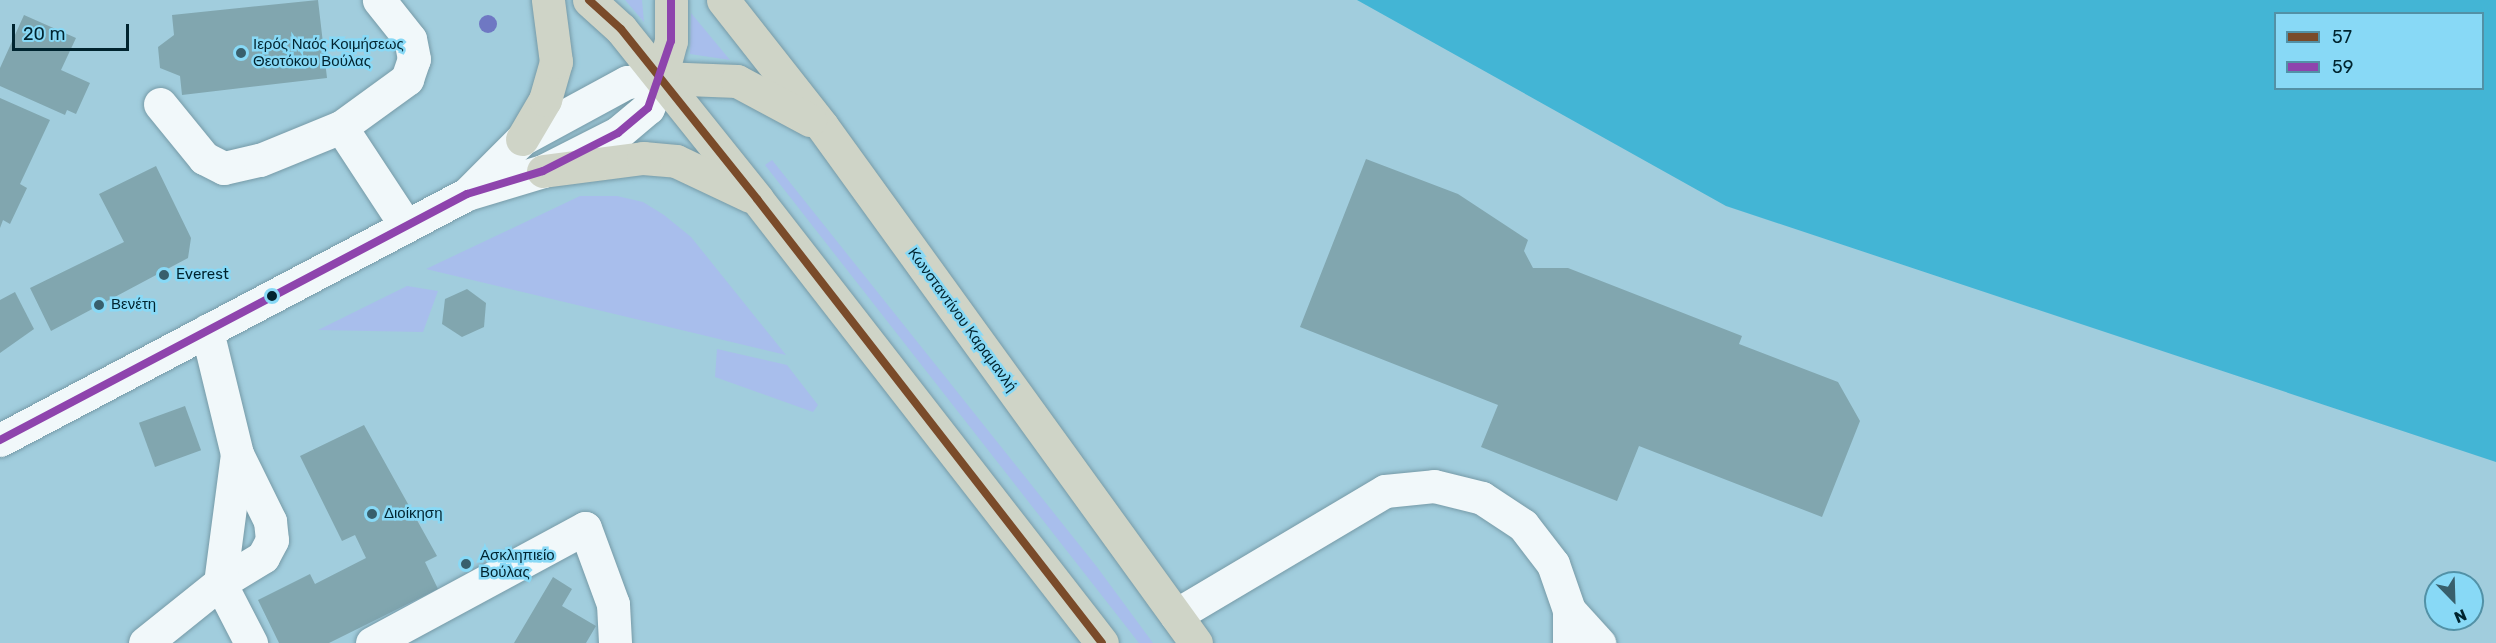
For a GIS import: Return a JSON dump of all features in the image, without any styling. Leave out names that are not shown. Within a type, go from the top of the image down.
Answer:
[{"type":"highway","points":[[522,139],[545,100],[556,62],[548,0]]},
{"type":"highway","points":[[589,0],[660,78],[757,199],[1096,634]]},
{"type":"highway","points":[[660,78],[671,40],[671,0]]},
{"type":"highway","name":"Κωνσταντίνου Καραμανλή","points":[[723,0],[822,126],[1196,643]]},
{"type":"highway","points":[[660,78],[737,81],[822,126]]},
{"type":"highway","points":[[543,171],[643,158],[676,161],[757,199]]},
{"type":"street","points":[[160,104],[204,158],[224,168],[260,160],[341,127],[407,79],[414,59],[410,39],[379,0]]},
{"type":"street","points":[[0,440],[468,194],[543,171],[618,134],[648,108],[660,78],[627,82],[522,139],[468,194]]},
{"type":"street","points":[[341,127],[406,226]]},
{"type":"street","points":[[162,638],[220,583],[263,557],[272,540],[270,521],[237,454],[207,331]]},
{"type":"street","points":[[237,454],[220,583],[251,643]]},
{"type":"street","points":[[1176,615],[1385,490],[1434,486],[1482,498],[1523,525],[1553,564],[1569,610],[1569,643]]},
{"type":"street","points":[[372,643],[585,528],[613,604],[615,643]]},
{"type":"street","points":[[1569,610],[1599,643]]},
{"type":"shaded area","points":[[625,0],[642,0],[644,22]]},
{"type":"shaded area","points":[[1357,0],[2496,0],[2496,462],[1726,206]]},
{"type":"shaded area","points":[[691,13],[730,60],[690,54]]},
{"type":"shaded area","points":[[772,160],[1097,567],[1153,643],[1139,643],[765,165]]},
{"type":"shaded area","points":[[580,196],[617,196],[643,202],[664,215],[691,237],[786,355],[426,269]]},
{"type":"shaded area","points":[[407,286],[438,291],[423,332],[318,330]]},
{"type":"shaded area","points":[[717,349],[787,365],[818,405],[813,412],[715,377]]},
{"type":"building","name":"Ιερός Ναός Κοιμήσεως Θεοτόκου Βούλας","points":[[318,0],[327,78],[182,95],[180,76],[160,68],[158,47],[174,35],[172,15]]},
{"type":"building","points":[[24,15],[76,38],[61,70],[90,83],[76,114],[67,110],[65,115],[0,86],[0,68]]},
{"type":"building","points":[[0,98],[50,120],[20,184],[27,188],[10,224],[3,220],[0,228]]},
{"type":"building","points":[[1366,159],[1458,194],[1528,240],[1524,251],[1533,268],[1568,268],[1742,336],[1739,344],[1838,382],[1860,421],[1822,517],[1639,446],[1617,501],[1481,447],[1498,405],[1300,327]]},
{"type":"building","points":[[156,166],[191,238],[188,258],[51,331],[30,288],[124,242],[99,194]]},
{"type":"building","points":[[467,289],[486,303],[484,327],[462,337],[442,324],[445,299]]},
{"type":"building","points":[[15,292],[34,329],[0,353],[0,300]]},
{"type":"building","points":[[185,406],[201,450],[155,467],[139,423]]},
{"type":"building","name":"Διοίκηση","points":[[364,425],[437,556],[425,562],[438,589],[329,643],[279,643],[258,600],[310,574],[315,584],[366,558],[355,535],[342,541],[300,456]]},
{"type":"building","points":[[553,577],[572,589],[562,606],[596,626],[586,643],[514,643]]},
{"type":"transit line","name":"57","points":[[589,0],[621,29],[757,199],[1102,643]]},
{"type":"transit line","name":"59","points":[[0,440],[467,194],[543,171],[618,133],[648,108],[671,41],[671,0]]},
{"type":"place","name":"Ιερός Ναός Κοιμήσεως Θεοτόκου Βούλας","points":[[241,53]]},
{"type":"place","name":"Everest","points":[[164,275]]},
{"type":"place","name":"Βενέτη","points":[[99,305]]},
{"type":"place","name":"Διοίκηση","points":[[372,514]]},
{"type":"place","name":"Ασκληπιείο Βούλας","points":[[466,564]]}]
